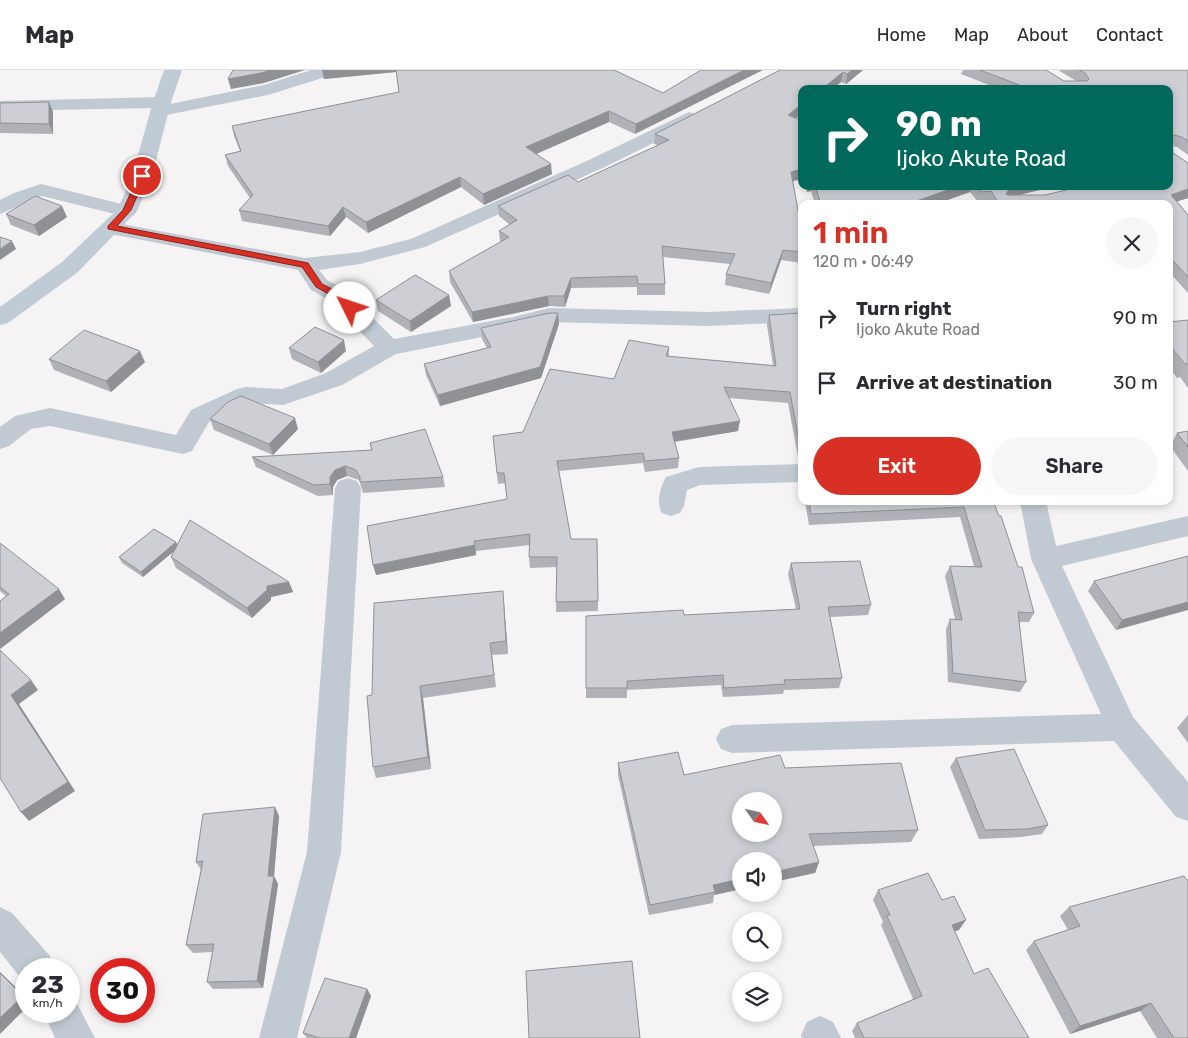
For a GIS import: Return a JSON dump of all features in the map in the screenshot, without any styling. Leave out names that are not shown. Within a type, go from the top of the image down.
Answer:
[{"type":"main road","points":[[0,318],[70,266],[111,228],[127,210],[142,176],[174,70]]},
{"type":"street","points":[[0,106],[162,106],[268,90],[329,70]]},
{"type":"street","points":[[111,228],[305,265],[360,258],[418,243],[598,163],[707,109]]},
{"type":"street","points":[[0,208],[21,197],[41,190],[127,210]]},
{"type":"street","points":[[305,265],[319,286],[337,295],[389,348]]},
{"type":"street","points":[[0,440],[24,422],[50,416],[183,445],[200,416],[246,396],[283,397],[334,379],[389,348],[513,324],[549,314],[708,319],[798,315]]},
{"type":"street","points":[[671,506],[675,484],[699,476],[798,473]]},
{"type":"street","points":[[278,1038],[324,852],[348,488]]},
{"type":"street","points":[[1034,505],[1045,559],[1122,727],[1188,806]]},
{"type":"street","points":[[1045,559],[1188,526]]},
{"type":"street","points":[[732,739],[1122,727]]},
{"type":"street","points":[[0,925],[28,958]]},
{"type":"street","points":[[68,1023],[76,1038]]},
{"type":"building","points":[[233,70],[271,70],[228,79]]},
{"type":"building","points":[[396,70],[614,70],[663,93],[701,70],[744,70],[636,124],[609,111],[526,147],[551,164],[483,194],[460,177],[366,222],[343,207],[328,226],[239,210],[253,195],[225,155],[241,151],[232,126],[399,92]]},
{"type":"building","points":[[780,70],[852,70],[847,74],[843,72],[827,85],[798,85],[798,107],[788,115],[798,119],[798,170],[791,172],[798,210],[798,252],[783,250],[771,283],[726,274],[735,254],[662,246],[665,284],[638,284],[637,276],[571,278],[564,296],[548,296],[472,312],[449,271],[509,237],[499,231],[517,220],[498,206],[568,175],[578,182],[669,140],[655,134]]},
{"type":"building","points":[[980,70],[1046,70],[1064,81],[1087,81],[1089,79],[1085,73],[1079,70],[1188,70],[1188,141],[1182,137],[1173,136],[1173,85],[1019,85]]},
{"type":"building","points":[[49,102],[49,124],[0,123],[0,103]]},
{"type":"building","points":[[1173,153],[1188,163],[1188,189],[1171,195],[1188,215],[1188,277],[1173,260],[1173,200],[997,200],[991,191],[982,192],[980,190],[1009,190],[1006,194],[1008,195],[1045,195],[1066,190],[1173,190]]},
{"type":"building","points":[[816,190],[948,190],[919,200],[820,200]]},
{"type":"building","points":[[35,196],[62,206],[34,225],[6,214]]},
{"type":"building","points":[[0,237],[12,241],[0,249]]},
{"type":"building","points":[[415,275],[449,295],[410,321],[376,300]]},
{"type":"building","points":[[549,313],[558,313],[540,367],[438,395],[424,364],[491,347],[481,328]]},
{"type":"building","points":[[798,313],[798,436],[790,392],[724,387],[740,421],[672,432],[679,458],[645,461],[643,453],[557,461],[571,539],[597,539],[598,601],[556,602],[557,557],[529,557],[530,534],[474,541],[475,545],[373,565],[367,526],[507,499],[504,473],[497,473],[493,436],[523,432],[550,369],[614,379],[629,340],[669,347],[666,356],[776,366],[769,315]]},
{"type":"building","points":[[1188,320],[1188,365],[1173,350],[1173,322]]},
{"type":"building","points":[[315,327],[344,340],[318,362],[289,348]]},
{"type":"building","points":[[84,330],[140,351],[106,381],[49,359]]},
{"type":"building","points":[[241,396],[295,418],[269,444],[210,419],[228,402]]},
{"type":"building","points":[[425,429],[443,477],[360,482],[360,477],[356,470],[345,466],[335,470],[330,477],[330,484],[314,485],[252,457],[372,450],[370,443]]},
{"type":"building","points":[[1188,431],[1188,447],[1177,433]]},
{"type":"building","points":[[810,505],[995,505],[999,516],[1001,516],[1018,567],[1022,567],[1034,613],[1018,612],[1026,682],[953,673],[950,619],[962,620],[950,566],[982,567],[964,507],[811,514]]},
{"type":"building","points":[[190,520],[289,582],[267,586],[267,590],[247,608],[171,557]]},
{"type":"building","points":[[154,529],[176,542],[141,572],[119,557]]},
{"type":"building","points":[[0,543],[59,589],[0,633],[0,601],[9,594],[0,587]]},
{"type":"building","points":[[1188,556],[1188,602],[1122,620],[1094,581]]},
{"type":"building","points":[[860,561],[871,605],[828,607],[842,678],[784,680],[785,684],[724,688],[723,675],[627,681],[627,688],[586,688],[586,616],[683,610],[684,615],[800,609],[791,563]]},
{"type":"building","points":[[503,591],[506,641],[490,643],[494,675],[420,686],[428,757],[373,767],[367,696],[372,695],[374,603]]},
{"type":"building","points":[[0,650],[31,680],[11,695],[68,782],[21,812],[0,778]]},
{"type":"building","points":[[1014,749],[1048,825],[1028,829],[985,830],[956,758]]},
{"type":"building","points":[[678,752],[684,775],[780,755],[785,768],[901,763],[918,830],[809,834],[819,862],[782,870],[782,852],[732,852],[732,881],[713,885],[715,892],[650,905],[618,763]]},
{"type":"building","points":[[275,807],[268,876],[274,876],[257,981],[207,982],[214,944],[186,945],[203,861],[196,862],[203,814]]},
{"type":"building","points":[[928,873],[942,900],[954,896],[966,920],[952,925],[974,974],[988,968],[1029,1038],[864,1038],[857,1023],[922,996],[887,916],[890,915],[878,890]]},
{"type":"building","points":[[1184,876],[1188,881],[1188,1038],[1174,1038],[1151,1003],[1080,1026],[1034,941],[1080,926],[1069,907]]},
{"type":"building","points":[[632,961],[640,1038],[529,1038],[526,971]]},
{"type":"building","points":[[0,973],[15,988],[15,1004],[0,1018]]},
{"type":"building","points":[[325,978],[367,989],[349,1038],[320,1038],[303,1033]]},
{"type":"route","points":[[142,176],[127,210],[111,228],[305,265],[319,286],[337,295],[350,308]]}]
